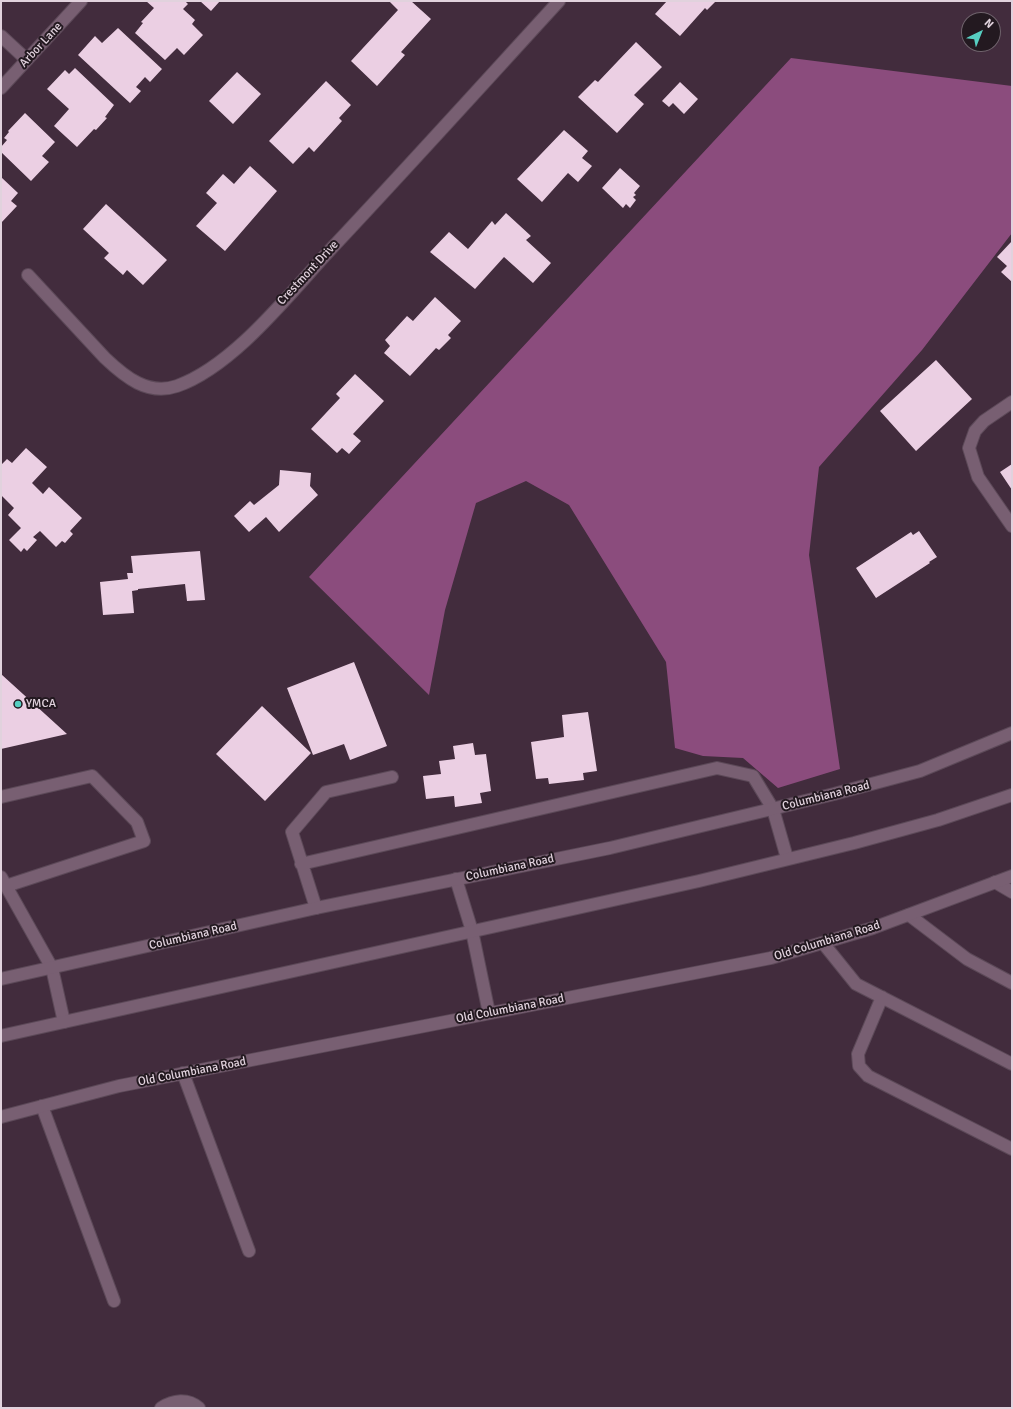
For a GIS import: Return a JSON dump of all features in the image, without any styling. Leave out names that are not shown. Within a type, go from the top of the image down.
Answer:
[{"type":"street","name":"Arbor Lane","points":[[1,88],[81,1]]},
{"type":"street","name":"Crestmont Drive","points":[[28,275],[105,358],[126,377],[148,387],[164,389],[177,386],[220,361],[257,328],[396,180],[559,1]]},
{"type":"street","points":[[1,36],[27,60]]},
{"type":"street","points":[[1012,402],[984,421],[975,431],[969,448],[978,477],[1012,526]]},
{"type":"street","name":"Columbiana Road","points":[[1,979],[316,908],[610,848],[773,809],[920,771],[1012,733]]},
{"type":"street","points":[[301,864],[717,768],[753,776],[773,809],[788,858]]},
{"type":"street","points":[[1,797],[92,776],[137,822],[144,841],[3,882],[52,968],[64,1022]]},
{"type":"street","points":[[316,908],[292,832],[326,792],[392,777]]},
{"type":"street","points":[[1,1036],[699,881],[854,843],[938,820],[1012,795]]},
{"type":"street","name":"Old Columbiana Road","points":[[1,1117],[119,1086],[771,958],[873,928],[1012,876]]},
{"type":"street","points":[[456,879],[472,931],[489,1013]]},
{"type":"street","points":[[995,882],[1012,892]]},
{"type":"street","points":[[909,915],[967,959],[1012,983]]},
{"type":"street","points":[[823,943],[856,984],[1012,1064]]},
{"type":"street","points":[[882,997],[858,1054],[859,1066],[868,1076],[1012,1149]]},
{"type":"street","points":[[184,1073],[249,1251]]},
{"type":"street","points":[[42,1106],[114,1301]]},
{"type":"street","points":[[161,1408],[167,1404],[177,1401],[187,1402],[199,1408]]},
{"type":"shaded area","points":[[791,58],[1012,86],[1012,233],[922,350],[819,467],[809,555],[840,769],[778,788],[743,758],[703,756],[675,748],[666,662],[569,505],[526,481],[476,503],[445,610],[429,695],[309,577]]},
{"type":"building","points":[[146,1],[185,1],[188,4],[183,9],[195,20],[192,24],[203,35],[184,55],[177,48],[165,60],[135,33],[143,23],[141,22],[154,8]]},
{"type":"building","points":[[200,1],[220,1],[211,11]]},
{"type":"building","points":[[389,1],[411,1],[431,19],[401,52],[405,55],[377,86],[351,61],[398,10]]},
{"type":"building","points":[[667,1],[716,1],[707,10],[705,8],[680,36],[655,14]]},
{"type":"building","points":[[118,28],[162,69],[150,82],[145,77],[136,87],[141,91],[130,103],[78,55],[95,36],[102,43]]},
{"type":"building","points":[[636,42],[662,67],[634,95],[644,104],[617,133],[578,97],[595,80],[598,82]]},
{"type":"building","points":[[75,68],[114,105],[105,117],[107,118],[77,147],[54,126],[69,109],[47,89],[65,70],[69,74]]},
{"type":"building","points":[[237,72],[261,94],[233,124],[209,101]]},
{"type":"building","points":[[326,81],[351,105],[339,118],[342,121],[314,152],[309,147],[293,164],[269,141]]},
{"type":"building","points":[[680,82],[698,99],[684,114],[673,103],[669,107],[662,101]]},
{"type":"building","points":[[25,113],[55,142],[42,156],[49,162],[31,181],[1,152],[1,147],[7,140],[4,138],[9,132],[8,131]]},
{"type":"building","points":[[564,130],[588,151],[582,158],[592,166],[578,182],[568,173],[542,202],[517,179]]},
{"type":"building","points":[[250,166],[277,191],[225,251],[196,226],[217,203],[206,193],[223,174],[234,184]]},
{"type":"building","points":[[620,168],[640,186],[634,193],[636,195],[633,197],[636,200],[630,208],[626,204],[623,208],[602,188]]},
{"type":"building","points":[[1,177],[18,193],[11,201],[17,206],[1,223]]},
{"type":"building","points":[[106,204],[167,260],[143,285],[127,270],[123,275],[104,258],[109,253],[83,229]]},
{"type":"building","points":[[506,213],[531,236],[526,240],[551,263],[533,283],[504,257],[475,289],[430,252],[449,232],[468,249],[492,221],[495,225]]},
{"type":"building","points":[[1012,241],[1012,282],[1001,272],[1007,266],[997,257]]},
{"type":"building","points":[[435,297],[461,321],[448,335],[451,338],[439,350],[436,348],[410,376],[384,353],[390,346],[385,340],[407,316],[413,321]]},
{"type":"building","points":[[936,360],[972,399],[916,451],[880,411]]},
{"type":"building","points":[[355,374],[384,401],[353,434],[361,441],[349,454],[342,448],[337,453],[311,429],[340,398],[336,394]]},
{"type":"building","points":[[26,448],[47,467],[32,483],[43,494],[49,487],[82,518],[70,531],[73,534],[65,543],[62,541],[56,547],[40,531],[33,537],[37,540],[27,551],[24,548],[21,552],[9,540],[21,528],[8,515],[14,508],[1,495],[1,465],[7,459],[12,463]]},
{"type":"building","points":[[1012,464],[1012,490],[1000,472]]},
{"type":"building","points":[[280,470],[311,473],[310,486],[318,495],[279,532],[266,517],[249,532],[234,516],[250,501],[254,505],[279,485]]},
{"type":"building","points":[[919,531],[937,557],[876,598],[856,568],[911,532],[913,535]]},
{"type":"building","points":[[200,551],[205,600],[187,601],[185,584],[138,589],[132,591],[134,613],[103,615],[100,582],[128,579],[127,573],[133,573],[131,556]]},
{"type":"building","points":[[354,662],[387,746],[350,760],[344,744],[313,755],[287,688]]},
{"type":"building","name":"YMCA","points":[[1,674],[67,734],[1,749]]},
{"type":"building","points":[[262,706],[311,753],[265,801],[216,754]]},
{"type":"building","points":[[588,712],[597,771],[583,773],[584,780],[549,784],[548,778],[536,779],[531,742],[564,737],[562,715]]},
{"type":"building","points":[[473,743],[475,755],[486,754],[491,791],[480,793],[482,803],[455,807],[454,796],[426,799],[423,776],[441,774],[439,761],[455,759],[453,746]]},
{"type":"place","name":"YMCA","points":[[18,704]]}]
